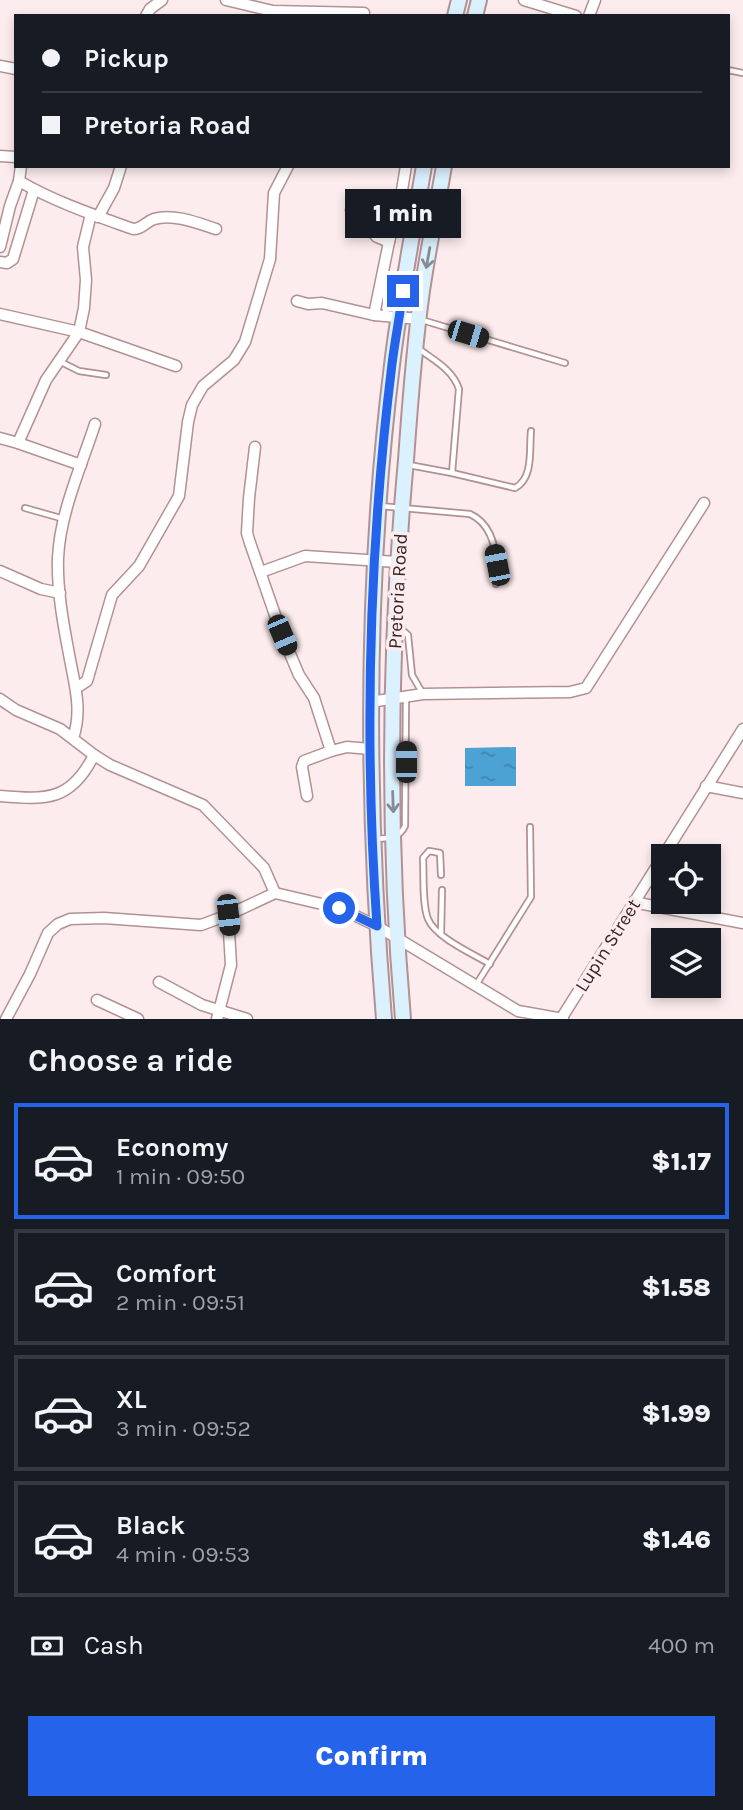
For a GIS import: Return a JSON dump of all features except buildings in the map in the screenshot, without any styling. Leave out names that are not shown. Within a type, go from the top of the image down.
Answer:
[{"type":"main road","name":"Pretoria Road","points":[[384,1019],[372,839],[370,749],[376,560],[392,363],[424,168]]},
{"type":"main road","name":"Pretoria Road","points":[[402,1019],[396,938],[394,838],[399,696],[395,625],[397,562],[415,347],[444,168]]},
{"type":"street","points":[[147,14],[162,0]]},
{"type":"street","points":[[226,0],[273,11],[364,14],[368,0]]},
{"type":"street","points":[[524,0],[570,14]]},
{"type":"street","points":[[0,247],[21,168]]},
{"type":"street","points":[[18,443],[46,380],[79,332],[85,288],[83,247],[95,215],[114,188],[120,168]]},
{"type":"street","points":[[76,688],[87,681],[112,594],[139,566],[179,496],[189,413],[197,395],[234,360],[245,342],[270,259],[274,193],[287,168]]},
{"type":"street","points":[[374,315],[405,168]]},
{"type":"street","points":[[19,181],[34,190],[133,229],[140,229],[153,220],[166,218],[196,222],[216,229]]},
{"type":"street","points":[[0,262],[7,263],[13,259],[34,190]]},
{"type":"street","points":[[402,190],[420,193]]},
{"type":"street","points":[[351,210],[377,237],[389,242]]},
{"type":"street","points":[[297,301],[336,305],[374,315],[419,319]]},
{"type":"street","points":[[0,314],[79,332],[176,366]]},
{"type":"street","points":[[73,738],[78,714],[76,688],[61,612],[58,556],[65,520],[95,424]]},
{"type":"street","points":[[0,438],[82,466]]},
{"type":"street","points":[[255,447],[247,533],[282,635],[299,675],[314,698],[331,751]]},
{"type":"street","points":[[370,702],[423,694],[570,692],[586,688],[704,503]]},
{"type":"street","points":[[261,572],[305,556],[397,562]]},
{"type":"street","points":[[0,571],[41,589],[60,593]]},
{"type":"street","points":[[0,699],[6,705],[60,729],[110,765],[203,805],[264,868],[275,893]]},
{"type":"street","name":"Lupin Street","points":[[562,1019],[743,729]]},
{"type":"street","points":[[307,796],[303,762],[347,747],[370,749]]},
{"type":"street","points":[[0,796],[39,798],[60,794],[78,780],[94,755]]},
{"type":"street","points":[[706,786],[743,793]]},
{"type":"street","points":[[6,1019],[48,933],[58,924],[70,919],[104,918],[201,925],[275,893],[339,908],[377,926],[521,1015],[562,1019]]},
{"type":"street","points":[[633,902],[743,923]]},
{"type":"street","points":[[218,1016],[231,965],[228,915]]},
{"type":"street","points":[[159,982],[218,1016],[247,1019]]},
{"type":"street","points":[[97,1000],[138,1019]]},
{"type":"lane","points":[[419,319],[565,363]]},
{"type":"lane","points":[[415,347],[456,378],[459,389],[452,473]]},
{"type":"lane","points":[[60,361],[79,371],[106,375]]},
{"type":"lane","points":[[405,464],[515,488],[522,484],[528,471],[531,430]]},
{"type":"lane","points":[[380,506],[470,514],[481,519],[491,534],[497,565],[496,584]]},
{"type":"lane","points":[[25,508],[65,520]]},
{"type":"lane","points":[[395,625],[408,635],[412,675],[423,694]]},
{"type":"lane","points":[[476,986],[530,897],[530,827]]},
{"type":"lane","points":[[372,839],[394,838]]},
{"type":"lane","points":[[441,875],[440,853],[429,851],[423,858],[427,916],[431,925],[490,964]]},
{"type":"lane","points":[[441,934],[442,890]]},
{"type":"water","points":[[516,747],[516,786],[465,786],[465,748]]},
{"type":"route","points":[[339,908],[377,926],[371,826],[371,653],[384,441],[403,291]]}]
